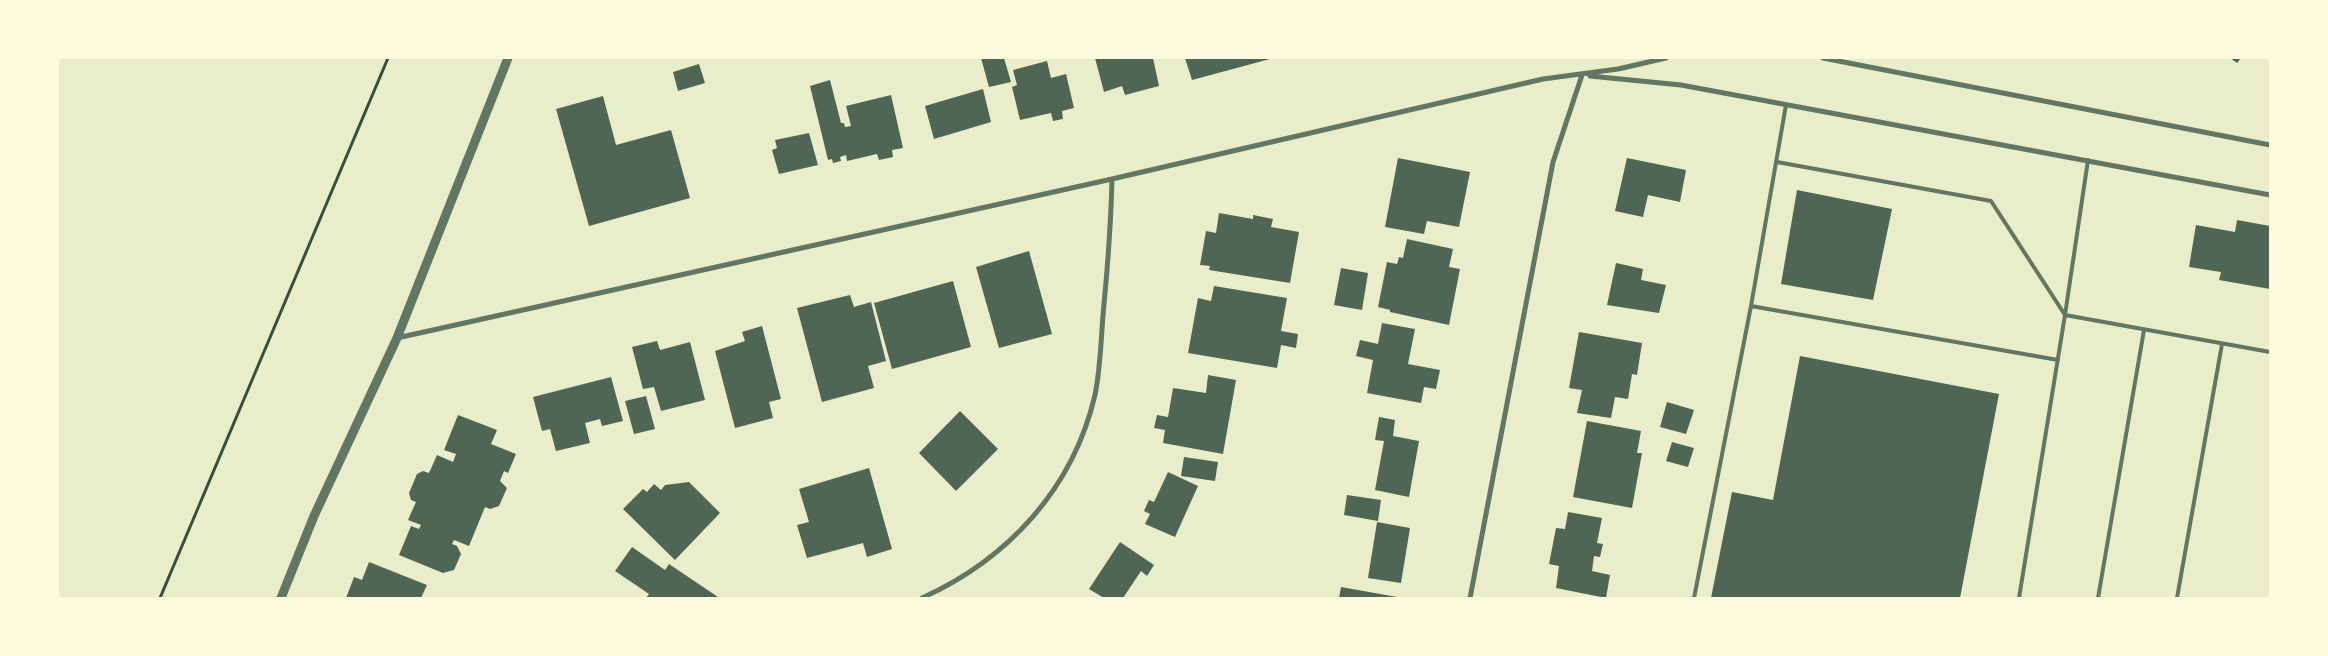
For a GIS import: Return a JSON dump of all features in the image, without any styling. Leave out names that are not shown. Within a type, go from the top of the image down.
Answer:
[{"type":"street","points":[[280,598],[314,516],[396,338],[508,58]]},
{"type":"street","points":[[396,338],[1112,179],[1542,79],[1582,76],[1666,58]]},
{"type":"street","points":[[1823,58],[2270,145]]},
{"type":"street","points":[[1582,76],[1681,85],[2270,194]]},
{"type":"street","points":[[1470,598],[1553,162],[1582,76]]},
{"type":"street","points":[[922,598],[940,590],[998,553],[1038,513],[1073,457],[1095,394],[1111,226],[1112,179]]},
{"type":"lane","points":[[1694,598],[1751,306],[1786,105]]},
{"type":"lane","points":[[2019,598],[2088,160]]},
{"type":"lane","points":[[1777,162],[1991,201],[2065,314],[2270,352]]},
{"type":"lane","points":[[1751,306],[2058,360]]},
{"type":"lane","points":[[2098,598],[2144,330]]},
{"type":"lane","points":[[2177,598],[2222,344]]},
{"type":"path","points":[[160,598],[388,58]]},
{"type":"building","points":[[981,58],[1004,58],[1011,82],[989,87]]},
{"type":"building","points":[[1095,58],[1153,58],[1159,86],[1125,95],[1122,86],[1104,92]]},
{"type":"building","points":[[1185,58],[1269,58],[1270,59],[1192,80]]},
{"type":"building","points":[[2230,58],[2241,58],[2237,63]]},
{"type":"building","points":[[1047,61],[1051,78],[1066,74],[1074,108],[1062,111],[1063,119],[1053,121],[1051,113],[1020,120],[1012,87],[1017,85],[1013,70]]},
{"type":"building","points":[[699,64],[705,83],[678,91],[673,72]]},
{"type":"building","points":[[830,80],[841,123],[844,123],[845,127],[851,126],[846,106],[891,95],[903,148],[892,150],[893,157],[879,160],[877,154],[847,161],[846,155],[840,157],[841,161],[833,163],[832,159],[828,160],[810,86]]},
{"type":"building","points":[[983,89],[991,122],[934,139],[925,106]]},
{"type":"building","points":[[603,96],[616,145],[671,130],[690,198],[589,226],[556,109]]},
{"type":"building","points":[[809,133],[818,165],[779,174],[772,150],[777,148],[775,140]]},
{"type":"building","points":[[1398,158],[1470,172],[1459,227],[1427,221],[1424,234],[1385,227]]},
{"type":"building","points":[[1627,158],[1686,170],[1680,202],[1648,195],[1643,217],[1615,211]]},
{"type":"building","points":[[1797,190],[1892,209],[1873,300],[1781,284]]},
{"type":"building","points":[[1219,213],[1253,219],[1253,215],[1273,219],[1271,227],[1299,232],[1290,283],[1209,270],[1210,266],[1200,265],[1206,231],[1216,233]]},
{"type":"building","points":[[2237,220],[2270,226],[2270,289],[2219,280],[2221,272],[2189,267],[2196,225],[2235,232]]},
{"type":"building","points":[[1407,239],[1453,249],[1449,267],[1460,269],[1449,325],[1390,312],[1390,310],[1378,307],[1387,262],[1397,264],[1399,257],[1403,258]]},
{"type":"building","points":[[1029,251],[1052,334],[999,348],[976,267]]},
{"type":"building","points":[[1616,263],[1643,269],[1641,280],[1666,285],[1659,313],[1607,305]]},
{"type":"building","points":[[1341,268],[1368,273],[1362,310],[1334,305]]},
{"type":"building","points":[[953,281],[971,347],[892,369],[874,303]]},
{"type":"building","points":[[1214,286],[1287,298],[1281,331],[1298,334],[1296,348],[1281,345],[1277,368],[1188,353],[1198,298],[1211,301]]},
{"type":"building","points":[[850,295],[854,307],[871,302],[886,361],[868,366],[874,388],[822,402],[797,308]]},
{"type":"building","points":[[1382,323],[1415,329],[1408,364],[1440,370],[1436,389],[1424,387],[1421,403],[1367,393],[1373,360],[1356,356],[1360,340],[1378,344]]},
{"type":"building","points":[[762,326],[781,399],[769,402],[773,418],[735,428],[715,351],[745,341],[742,332]]},
{"type":"building","points":[[1579,332],[1642,343],[1637,375],[1632,374],[1628,399],[1615,397],[1611,418],[1577,413],[1582,390],[1569,388]]},
{"type":"building","points":[[657,341],[660,350],[690,342],[705,400],[661,411],[654,387],[643,389],[632,347]]},
{"type":"building","points":[[1800,356],[1999,394],[1960,598],[1711,598],[1732,492],[1773,500]]},
{"type":"building","points":[[1208,375],[1236,380],[1223,454],[1163,443],[1165,430],[1154,428],[1157,415],[1168,417],[1173,388],[1206,393]]},
{"type":"building","points":[[611,377],[623,421],[602,426],[600,419],[585,423],[590,443],[556,451],[550,429],[542,431],[533,397]]},
{"type":"building","points":[[646,396],[655,429],[634,434],[625,401]]},
{"type":"building","points":[[1667,402],[1694,410],[1686,434],[1660,427]]},
{"type":"building","points":[[960,411],[998,449],[956,491],[919,453]]},
{"type":"building","points":[[458,415],[497,430],[491,444],[516,454],[508,473],[504,471],[500,481],[507,488],[499,506],[490,509],[485,507],[469,546],[454,540],[452,544],[457,546],[461,554],[454,570],[443,573],[399,555],[411,526],[419,529],[421,525],[408,520],[416,502],[411,500],[409,493],[417,474],[423,471],[429,473],[437,455],[453,462],[456,454],[444,450]]},
{"type":"building","points":[[1379,417],[1395,420],[1393,436],[1419,441],[1409,497],[1375,490],[1384,441],[1375,440]]},
{"type":"building","points":[[1587,421],[1641,431],[1637,453],[1642,453],[1632,508],[1573,497]]},
{"type":"building","points":[[1672,442],[1694,448],[1688,467],[1666,461]]},
{"type":"building","points":[[1184,457],[1218,462],[1215,481],[1181,476]]},
{"type":"building","points":[[869,468],[892,549],[867,557],[863,543],[807,558],[797,525],[809,522],[799,489]]},
{"type":"building","points":[[1168,472],[1198,486],[1175,537],[1145,524],[1150,514],[1144,511],[1149,500],[1154,502]]},
{"type":"building","points":[[689,482],[720,513],[675,560],[623,509],[643,489],[647,492],[654,484],[661,490],[665,485]]},
{"type":"building","points":[[1347,495],[1381,500],[1378,521],[1344,515]]},
{"type":"building","points":[[1568,512],[1602,518],[1597,543],[1603,544],[1600,557],[1594,556],[1592,571],[1610,575],[1606,598],[1556,588],[1559,566],[1549,564],[1556,528],[1565,529]]},
{"type":"building","points":[[1377,522],[1410,528],[1401,583],[1368,578]]},
{"type":"building","points":[[1120,542],[1154,565],[1147,576],[1141,571],[1123,598],[1104,598],[1089,589]]},
{"type":"building","points":[[632,547],[665,570],[669,564],[718,597],[646,598],[649,594],[615,571]]},
{"type":"building","points":[[369,562],[427,585],[421,598],[346,598],[354,577],[362,580]]},
{"type":"building","points":[[1341,587],[1397,597],[1339,598]]}]
